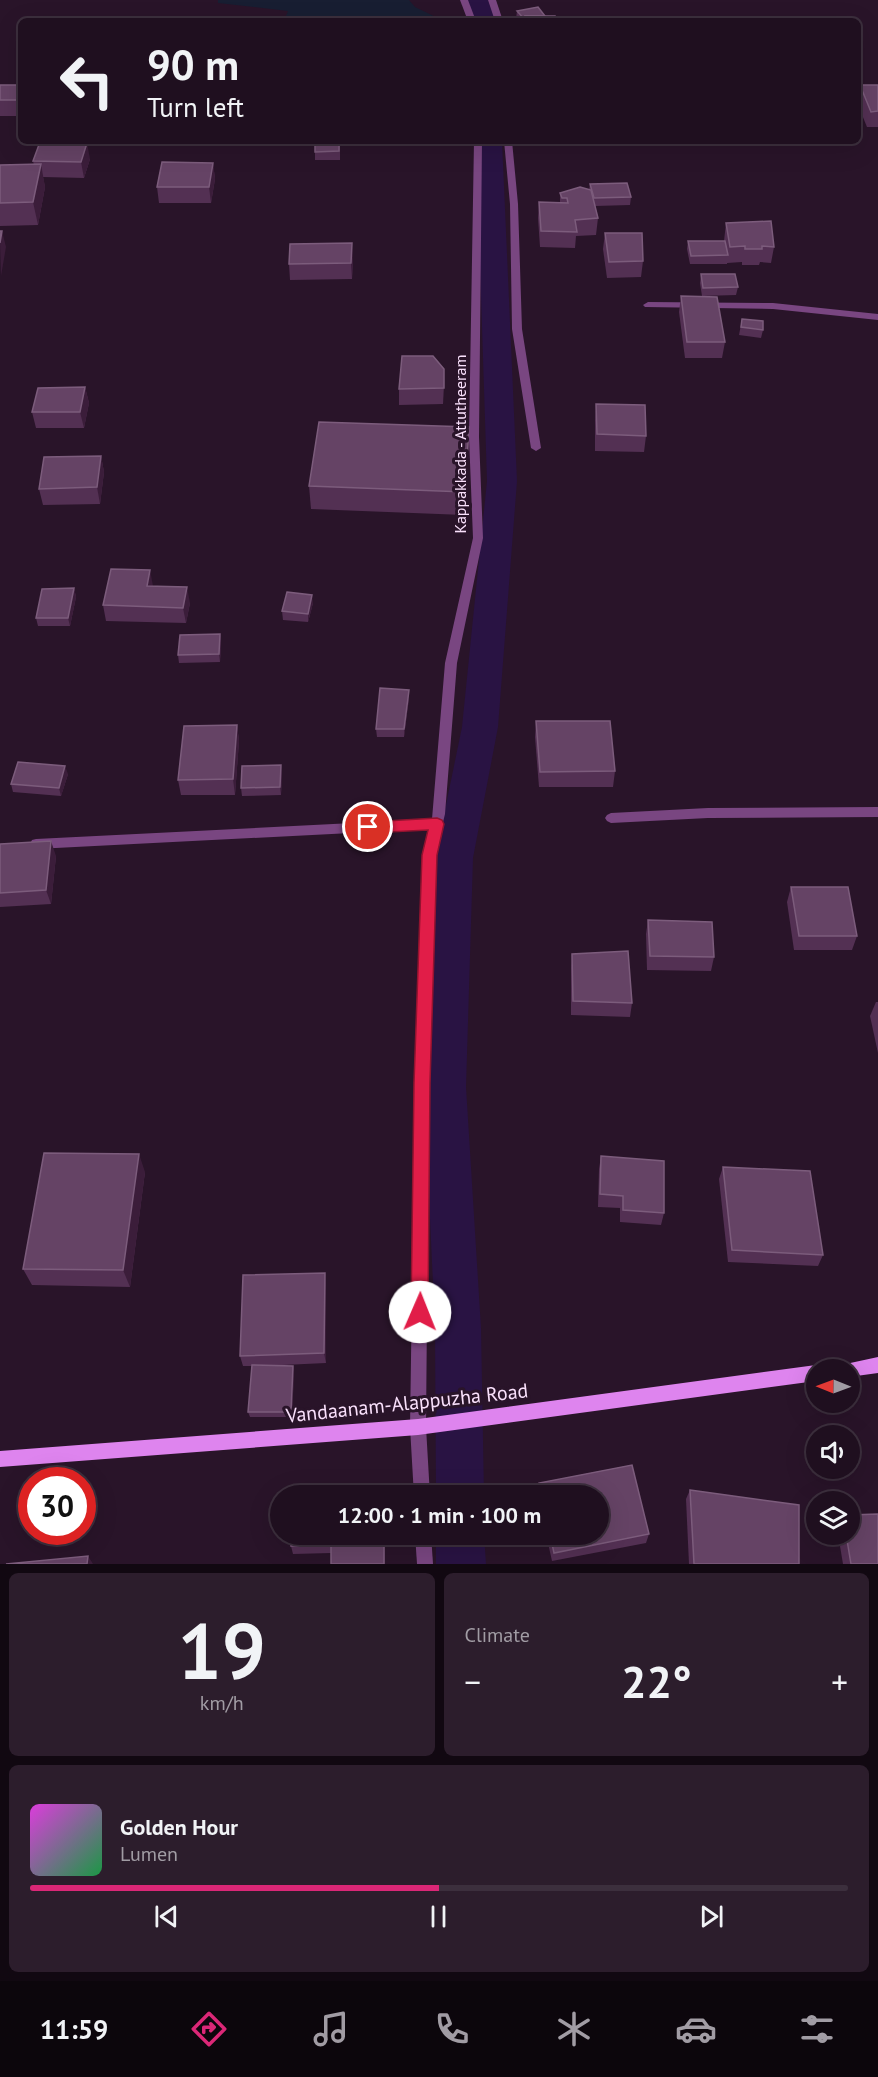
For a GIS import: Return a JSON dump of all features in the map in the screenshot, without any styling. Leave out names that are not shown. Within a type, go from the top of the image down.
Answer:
[{"type":"main road","points":[[860,1368],[878,1365]]},
{"type":"main road","name":"Vandaanam-Alappuzha Road","points":[[0,1459],[426,1426],[806,1374]]},
{"type":"street","points":[[464,0],[471,18]]},
{"type":"street","points":[[492,0],[498,18]]},
{"type":"street","name":"Kappakkada - Attutheeram","points":[[423,1485],[426,1426],[423,1072],[429,855],[437,824],[451,663],[478,538],[474,437],[478,144]]},
{"type":"street","points":[[508,144],[513,204],[517,329],[536,448]]},
{"type":"street","points":[[648,305],[773,306],[878,317]]},
{"type":"street","points":[[612,818],[708,813],[878,812]]},
{"type":"street","points":[[24,844],[437,824]]},
{"type":"street","points":[[424,1545],[425,1564]]},
{"type":"shaded area","points":[[218,0],[409,0],[415,7],[438,18],[285,18],[288,11],[218,3]]},
{"type":"building","points":[[538,7],[545,16],[525,16],[523,18],[517,11]]},
{"type":"building","points":[[525,16],[555,16],[555,18],[525,18]]},
{"type":"building","points":[[0,85],[18,85],[18,100],[0,100]]},
{"type":"building","points":[[861,85],[878,85],[878,111],[871,112]]},
{"type":"building","points":[[39,144],[87,144],[81,162],[33,161]]},
{"type":"building","points":[[315,144],[339,144],[339,151],[315,152]]},
{"type":"building","points":[[162,162],[213,163],[209,187],[157,187]]},
{"type":"building","points":[[41,164],[33,202],[0,203],[0,165]]},
{"type":"building","points":[[627,183],[631,197],[594,198],[590,184]]},
{"type":"building","points":[[580,187],[591,190],[598,218],[575,220],[577,232],[541,231],[539,202],[568,203],[567,198],[562,198],[560,193]]},
{"type":"building","points":[[771,221],[774,247],[762,246],[762,249],[745,249],[745,246],[730,247],[726,223]]},
{"type":"building","points":[[605,233],[642,233],[643,261],[609,262]]},
{"type":"building","points":[[688,241],[725,241],[728,255],[691,256]]},
{"type":"building","points":[[352,243],[351,263],[289,264],[290,244]]},
{"type":"building","points":[[701,274],[735,274],[738,287],[703,288]]},
{"type":"building","points":[[681,296],[717,297],[725,342],[687,342]]},
{"type":"building","points":[[742,319],[763,321],[763,330],[741,327]]},
{"type":"building","points":[[402,356],[433,356],[444,369],[444,388],[399,389]]},
{"type":"building","points":[[85,387],[80,412],[32,412],[38,388]]},
{"type":"building","points":[[596,404],[645,405],[646,436],[597,434]]},
{"type":"building","points":[[319,422],[469,427],[465,492],[309,486]]},
{"type":"building","points":[[101,456],[97,487],[39,489],[44,457]]},
{"type":"building","points":[[111,569],[150,570],[147,586],[187,587],[183,608],[103,605]]},
{"type":"building","points":[[74,588],[68,618],[36,618],[42,589]]},
{"type":"building","points":[[287,592],[312,595],[308,614],[282,611]]},
{"type":"building","points":[[220,634],[219,654],[178,655],[180,635]]},
{"type":"building","points":[[380,688],[409,690],[404,729],[376,729]]},
{"type":"building","points":[[536,721],[610,721],[615,771],[540,772]]},
{"type":"building","points":[[237,725],[233,779],[178,780],[184,726]]},
{"type":"building","points":[[18,762],[65,766],[59,788],[11,784]]},
{"type":"building","points":[[281,765],[280,787],[241,788],[242,766]]},
{"type":"building","points":[[51,841],[46,890],[0,893],[0,844]]},
{"type":"building","points":[[791,887],[848,887],[857,936],[799,936]]},
{"type":"building","points":[[648,920],[712,922],[714,957],[650,956]]},
{"type":"building","points":[[628,951],[632,1003],[573,1001],[572,954]]},
{"type":"building","points":[[44,1153],[139,1154],[123,1270],[23,1269]]},
{"type":"building","points":[[601,1156],[664,1161],[664,1213],[623,1210],[623,1196],[600,1194]]},
{"type":"building","points":[[723,1167],[810,1171],[823,1255],[732,1250]]},
{"type":"building","points":[[325,1273],[324,1353],[240,1356],[243,1275]]},
{"type":"building","points":[[252,1365],[293,1366],[291,1412],[248,1412]]},
{"type":"building","points":[[632,1465],[649,1534],[609,1542],[609,1485],[539,1485],[539,1483]]},
{"type":"building","points":[[690,1490],[799,1505],[799,1564],[694,1564]]},
{"type":"building","points":[[878,1514],[878,1564],[851,1564],[848,1545],[860,1545],[860,1515]]},
{"type":"building","points":[[331,1545],[384,1545],[384,1564],[331,1564]]},
{"type":"building","points":[[552,1545],[594,1545],[554,1553]]},
{"type":"building","points":[[88,1556],[87,1564],[6,1564]]},
{"type":"waterway","points":[[477,0],[484,18]]},
{"type":"waterway","points":[[460,1485],[458,1328],[445,1087],[454,858],[480,727],[502,481],[489,144]]},
{"type":"waterway","points":[[460,1545],[461,1564]]},
{"type":"route","points":[[368,827],[437,824],[429,855],[422,1083],[420,1312]]}]
